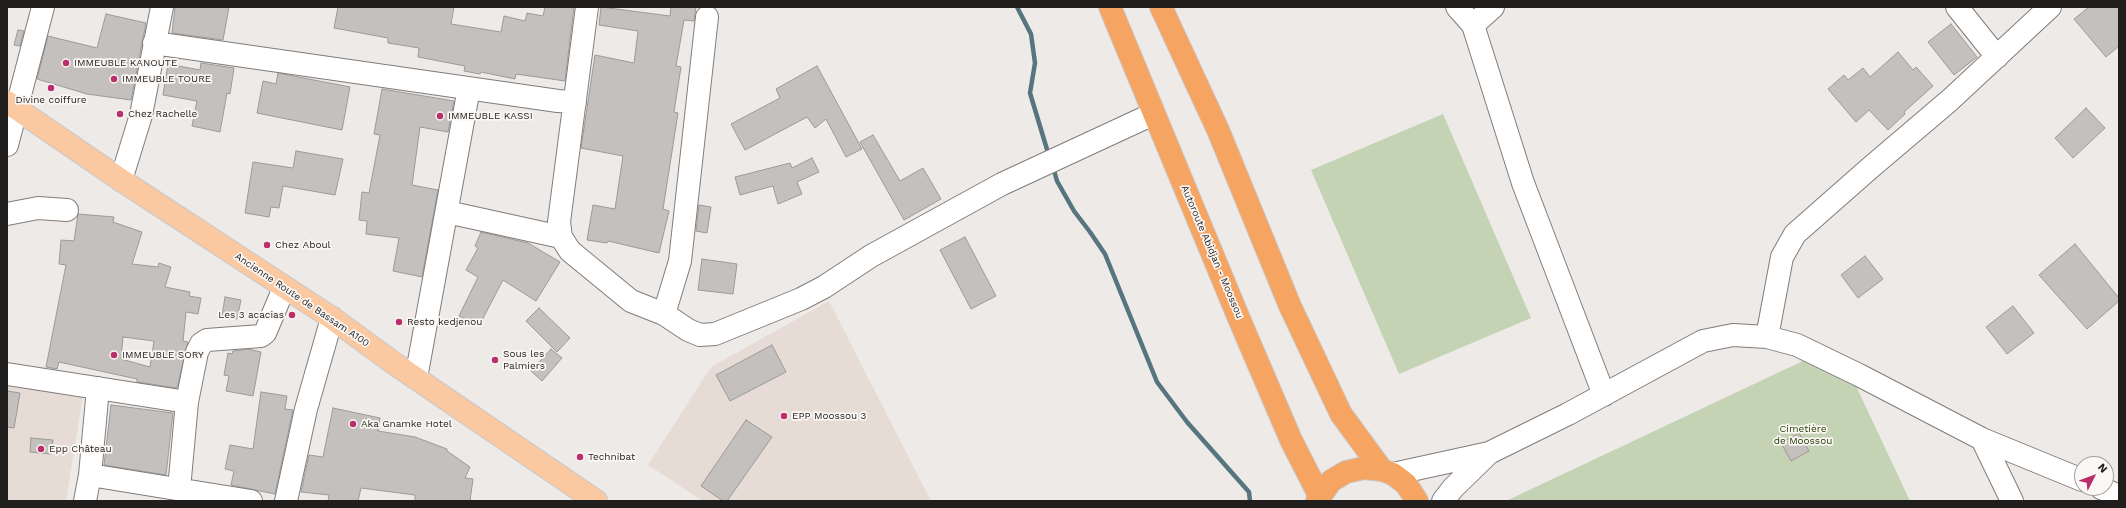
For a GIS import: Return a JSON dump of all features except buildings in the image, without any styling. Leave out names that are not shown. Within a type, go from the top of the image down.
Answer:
[{"type":"highway","name":"Autoroute Abidjan - Moossou","points":[[1110,7],[1153,114],[1291,440],[1318,498]]},
{"type":"highway","points":[[1161,7],[1218,130],[1293,313],[1341,414],[1388,472],[1406,484],[1417,501]]},
{"type":"highway","points":[[1318,498],[1331,481],[1346,472],[1364,468],[1388,472]]},
{"type":"main road","name":"Ancienne Route de Bassam A100","points":[[12,105],[121,180],[332,318],[416,378],[596,501]]},
{"type":"street","points":[[7,145],[12,105],[43,7]]},
{"type":"street","points":[[121,180],[141,115],[162,7]]},
{"type":"street","points":[[587,7],[559,222],[561,237],[570,251],[631,302],[664,314],[688,330],[700,335],[715,334],[782,307],[824,287],[871,256],[1002,184],[1153,114]]},
{"type":"street","points":[[1457,7],[1473,26],[1523,183],[1604,395]]},
{"type":"street","points":[[1473,26],[1493,7]]},
{"type":"street","points":[[1957,7],[1997,57]]},
{"type":"street","points":[[1767,337],[1782,256],[1795,234],[1950,100],[2050,7]]},
{"type":"street","points":[[664,314],[680,261],[707,17]]},
{"type":"street","points":[[154,43],[558,101],[575,102]]},
{"type":"street","points":[[416,378],[469,88]]},
{"type":"street","points":[[7,214],[38,208],[67,210]]},
{"type":"street","points":[[447,212],[561,237]]},
{"type":"street","points":[[179,489],[187,402],[197,352],[201,344],[207,340],[261,336],[265,333],[284,288]]},
{"type":"street","points":[[286,501],[306,408],[332,318]]},
{"type":"street","points":[[1388,472],[1489,453],[1604,395],[1703,341],[1733,335],[1767,337],[1797,345],[1852,371],[1982,439],[2074,477]]},
{"type":"street","points":[[7,374],[187,402]]},
{"type":"street","points":[[85,501],[90,475],[98,388]]},
{"type":"street","points":[[1982,439],[2012,501]]},
{"type":"street","points":[[1443,501],[1453,488],[1489,453]]},
{"type":"street","points":[[90,475],[251,501]]},
{"type":"shaded area","name":"EPP Moossou 3","points":[[829,301],[931,501],[703,501],[648,465],[711,367]]},
{"type":"shaded area","name":"Epp Château","points":[[7,384],[83,396],[66,501],[7,501]]},
{"type":"green space","points":[[1443,114],[1531,318],[1399,374],[1311,170]]},
{"type":"green space","name":"Cimetière de Moossou","points":[[1805,360],[1856,386],[1910,501],[1506,501]]},
{"type":"waterway","points":[[1017,7],[1031,34],[1035,63],[1030,93],[1049,156]]},
{"type":"waterway","points":[[1053,167],[1057,181],[1074,211],[1105,254],[1157,382],[1187,422],[1249,492],[1250,501]]},
{"type":"place","name":"IMMEUBLE KANOUTE","points":[[66,63]]},
{"type":"place","name":"IMMEUBLE TOURE","points":[[114,79]]},
{"type":"place","name":"Divine coiffure","points":[[51,88]]},
{"type":"place","name":"Chez Rachelle","points":[[120,114]]},
{"type":"place","name":"IMMEUBLE KASSI","points":[[440,116]]},
{"type":"place","name":"Chez Aboul","points":[[267,245]]},
{"type":"place","name":"Les 3 acacias","points":[[292,315]]},
{"type":"place","name":"Resto kedjenou","points":[[399,322]]},
{"type":"place","name":"IMMEUBLE SORY","points":[[114,355]]},
{"type":"place","name":"Sous les Palmiers","points":[[495,360]]},
{"type":"place","name":"EPP Moossou 3","points":[[784,416]]},
{"type":"place","name":"Aka Gnamke Hotel","points":[[353,424]]},
{"type":"place","name":"Epp Château","points":[[41,449]]},
{"type":"place","name":"Technibat","points":[[580,457]]}]
